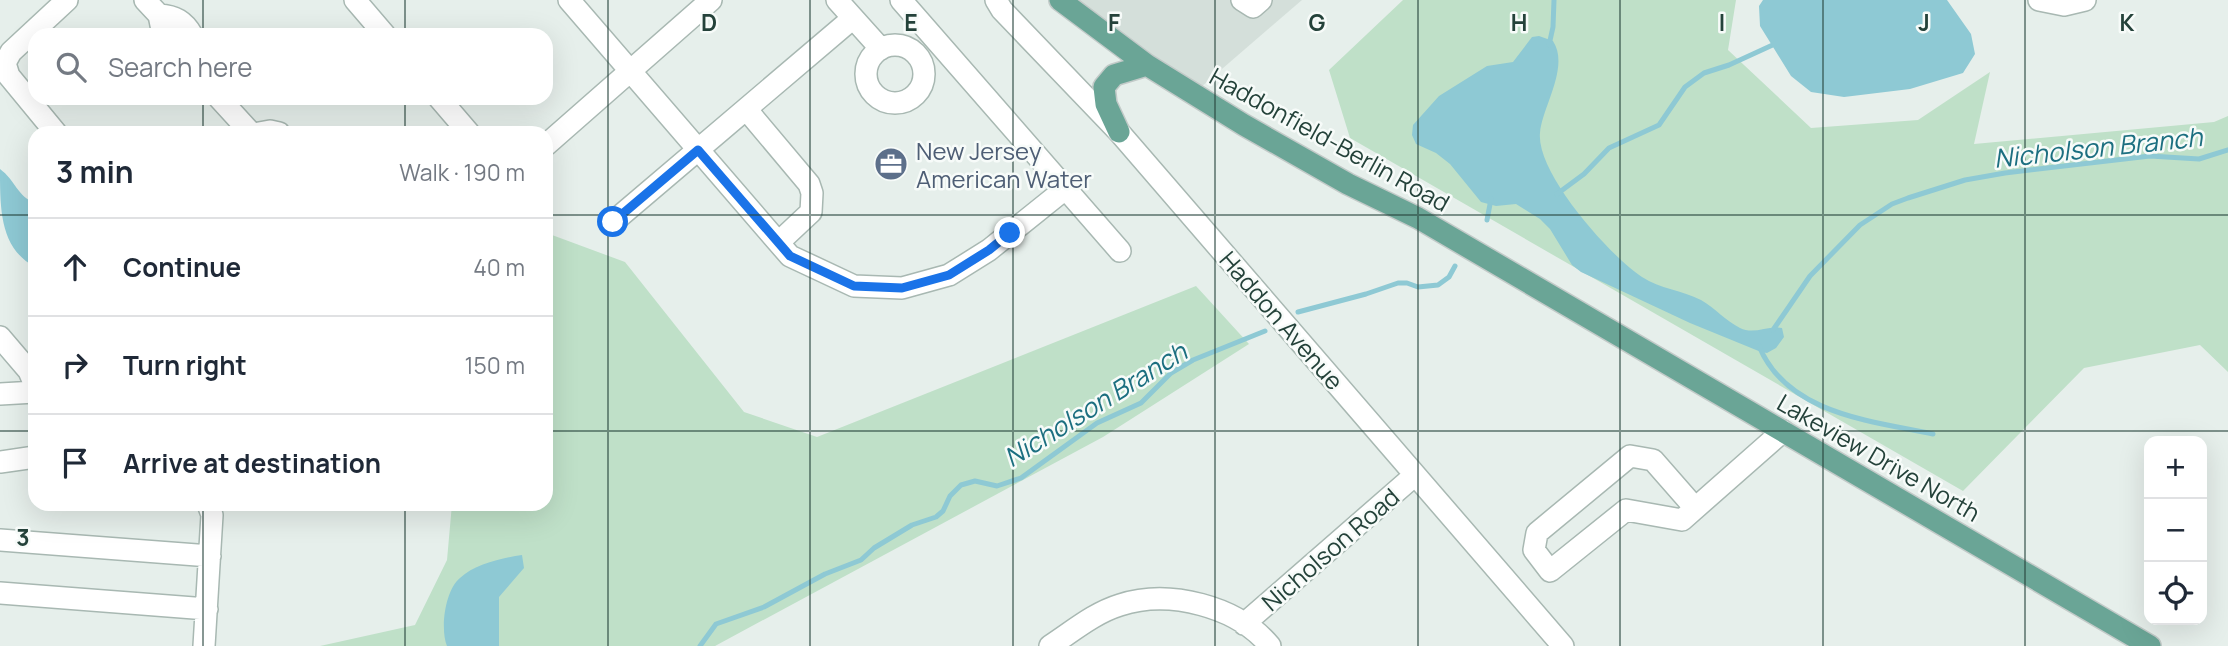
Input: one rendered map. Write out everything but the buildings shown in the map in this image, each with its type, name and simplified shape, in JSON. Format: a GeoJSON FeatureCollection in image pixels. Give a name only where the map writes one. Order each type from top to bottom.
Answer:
{"type":"FeatureCollection","features":[{"type":"Feature","properties":{"kind":"main road","name":"Haddonfield-Berlin Road"},"geometry":{"type":"LineString","coordinates":[[1060,0],[1147,65],[1244,125],[1348,184],[1418,218],[1581,313]]}},
{"type":"Feature","properties":{"kind":"main road"},"geometry":{"type":"LineString","coordinates":[[1119,132],[1106,104],[1104,87],[1114,75],[1147,65]]}},
{"type":"Feature","properties":{"kind":"main road","name":"Lakeview Drive North"},"geometry":{"type":"LineString","coordinates":[[1581,313],[2150,646]]}},
{"type":"Feature","properties":{"kind":"street"},"geometry":{"type":"LineString","coordinates":[[37,28],[67,0]]}},
{"type":"Feature","properties":{"kind":"street"},"geometry":{"type":"LineString","coordinates":[[355,0],[379,28]]}},
{"type":"Feature","properties":{"kind":"street"},"geometry":{"type":"LineString","coordinates":[[569,0],[790,256],[854,286],[902,288],[949,275],[989,250],[1065,189]]}},
{"type":"Feature","properties":{"kind":"street"},"geometry":{"type":"LineString","coordinates":[[553,139],[711,0]]}},
{"type":"Feature","properties":{"kind":"street"},"geometry":{"type":"LineString","coordinates":[[838,0],[881,49]]}},
{"type":"Feature","properties":{"kind":"street"},"geometry":{"type":"LineString","coordinates":[[901,0],[1120,251]]}},
{"type":"Feature","properties":{"kind":"street","name":"Haddon Avenue"},"geometry":{"type":"LineString","coordinates":[[996,0],[1002,10],[1119,132],[1563,646]]}},
{"type":"Feature","properties":{"kind":"street"},"geometry":{"type":"LineString","coordinates":[[1242,0],[1253,7],[1261,0]]}},
{"type":"Feature","properties":{"kind":"street"},"geometry":{"type":"LineString","coordinates":[[2039,0],[2063,5],[2085,0]]}},
{"type":"Feature","properties":{"kind":"street"},"geometry":{"type":"LineString","coordinates":[[156,17],[179,19],[188,28]]}},
{"type":"Feature","properties":{"kind":"street"},"geometry":{"type":"LineString","coordinates":[[613,222],[853,18]]}},
{"type":"Feature","properties":{"kind":"street"},"geometry":{"type":"LineString","coordinates":[[28,36],[11,52],[5,64],[9,76],[28,99]]}},
{"type":"Feature","properties":{"kind":"street"},"geometry":{"type":"LineString","coordinates":[[914,52],[932,36]]}},
{"type":"Feature","properties":{"kind":"street"},"geometry":{"type":"LineString","coordinates":[[898,45],[914,52],[923,66],[923,83],[913,97],[897,103],[880,99],[869,87],[866,70],[869,61],[881,49],[898,45]]}},
{"type":"Feature","properties":{"kind":"street"},"geometry":{"type":"LineString","coordinates":[[33,105],[50,126]]}},
{"type":"Feature","properties":{"kind":"street"},"geometry":{"type":"LineString","coordinates":[[225,105],[245,126]]}},
{"type":"Feature","properties":{"kind":"street"},"geometry":{"type":"LineString","coordinates":[[445,105],[463,126]]}},
{"type":"Feature","properties":{"kind":"street"},"geometry":{"type":"LineString","coordinates":[[746,109],[809,184],[812,193],[811,212],[779,242]]}},
{"type":"Feature","properties":{"kind":"street"},"geometry":{"type":"LineString","coordinates":[[0,337],[28,370]]}},
{"type":"Feature","properties":{"kind":"street"},"geometry":{"type":"LineString","coordinates":[[0,394],[28,392]]}},
{"type":"Feature","properties":{"kind":"street"},"geometry":{"type":"LineString","coordinates":[[1695,508],[1653,460],[1630,456],[1537,533],[1534,550],[1550,571],[1626,510],[1682,520],[1783,431]]}},
{"type":"Feature","properties":{"kind":"street"},"geometry":{"type":"LineString","coordinates":[[0,462],[28,458]]}},
{"type":"Feature","properties":{"kind":"street","name":"Nicholson Road"},"geometry":{"type":"LineString","coordinates":[[1244,624],[1415,475]]}},
{"type":"Feature","properties":{"kind":"street"},"geometry":{"type":"LineString","coordinates":[[204,646],[211,511]]}},
{"type":"Feature","properties":{"kind":"street"},"geometry":{"type":"LineString","coordinates":[[0,540],[210,556]]}},
{"type":"Feature","properties":{"kind":"street"},"geometry":{"type":"LineString","coordinates":[[0,593],[207,609]]}},
{"type":"Feature","properties":{"kind":"street"},"geometry":{"type":"LineString","coordinates":[[1050,646],[1097,614],[1122,604],[1158,598],[1210,606],[1244,624],[1270,646]]}},
{"type":"Feature","properties":{"kind":"shaded area"},"geometry":{"type":"Polygon","coordinates":[[[1060,0],[1302,0],[1193,94],[1060,0]]]}},
{"type":"Feature","properties":{"kind":"green space"},"geometry":{"type":"Polygon","coordinates":[[[1403,0],[1736,0],[1728,50],[1811,128],[1918,120],[1990,72],[1974,144],[2214,122],[2228,116],[2228,372],[2200,345],[2084,368],[1963,491],[1350,138],[1329,70],[1403,0]]]}},
{"type":"Feature","properties":{"kind":"green space"},"geometry":{"type":"Polygon","coordinates":[[[553,235],[625,262],[744,412],[817,437],[1196,286],[1249,344],[1103,437],[715,646],[320,646],[415,625],[447,560],[451,511],[553,511],[553,235]]]}},
{"type":"Feature","properties":{"kind":"water"},"geometry":{"type":"Polygon","coordinates":[[[1763,0],[1947,0],[1971,34],[1975,54],[1963,73],[1910,89],[1844,97],[1811,92],[1791,76],[1760,26],[1759,6],[1763,0]]]}},
{"type":"Feature","properties":{"kind":"water"},"geometry":{"type":"Polygon","coordinates":[[[1539,36],[1553,41],[1557,51],[1557,75],[1540,133],[1542,150],[1562,191],[1595,233],[1642,277],[1701,300],[1745,330],[1782,328],[1784,337],[1776,348],[1767,353],[1761,352],[1690,323],[1581,272],[1572,265],[1550,229],[1540,219],[1516,204],[1496,206],[1481,202],[1450,164],[1436,153],[1416,144],[1412,135],[1413,125],[1439,96],[1487,66],[1513,62],[1532,37],[1539,36]]]}},
{"type":"Feature","properties":{"kind":"water"},"geometry":{"type":"Polygon","coordinates":[[[0,169],[28,199],[28,262],[9,238],[4,226],[0,169]]]}},
{"type":"Feature","properties":{"kind":"water"},"geometry":{"type":"Polygon","coordinates":[[[522,555],[524,568],[499,597],[499,646],[447,646],[444,630],[445,610],[455,584],[466,573],[481,565],[522,555]]]}},
{"type":"Feature","properties":{"kind":"waterway"},"geometry":{"type":"LineString","coordinates":[[1549,45],[1554,0]]}},
{"type":"Feature","properties":{"kind":"waterway"},"geometry":{"type":"LineString","coordinates":[[1557,194],[1584,174],[1609,148],[1659,125],[1685,87],[1704,73],[1729,65],[1777,43]]}},
{"type":"Feature","properties":{"kind":"waterway","name":"Nicholson Branch"},"geometry":{"type":"LineString","coordinates":[[1773,330],[1810,276],[1860,225],[1892,204],[1965,180],[2005,173],[2150,156],[2199,159],[2228,150]]}},
{"type":"Feature","properties":{"kind":"waterway","name":"Nicholson Branch"},"geometry":{"type":"LineString","coordinates":[[1487,220],[1491,199]]}},
{"type":"Feature","properties":{"kind":"waterway","name":"Nicholson Branch"},"geometry":{"type":"LineString","coordinates":[[1298,312],[1398,283],[1418,287],[1438,285],[1449,277],[1455,266]]}},
{"type":"Feature","properties":{"kind":"waterway","name":"Nicholson Branch"},"geometry":{"type":"LineString","coordinates":[[700,646],[716,624],[764,607],[825,574],[861,560],[874,548],[912,525],[936,517],[961,485],[975,481],[997,486],[1021,478],[1097,423],[1141,403],[1171,373],[1193,360],[1265,331]]}},
{"type":"Feature","properties":{"kind":"waterway"},"geometry":{"type":"LineString","coordinates":[[1759,346],[1772,369],[1789,387],[1810,400],[1833,411],[1858,418],[1933,434]]}},
{"type":"Feature","properties":{"kind":"place","name":"New Jersey American Water"},"geometry":{"type":"Point","coordinates":[891,164]}},
{"type":"Feature","properties":{"kind":"route"},"geometry":{"type":"LineString","coordinates":[[613,222],[698,150],[790,256],[854,286],[902,288],[949,275],[1010,233]]}}]}
